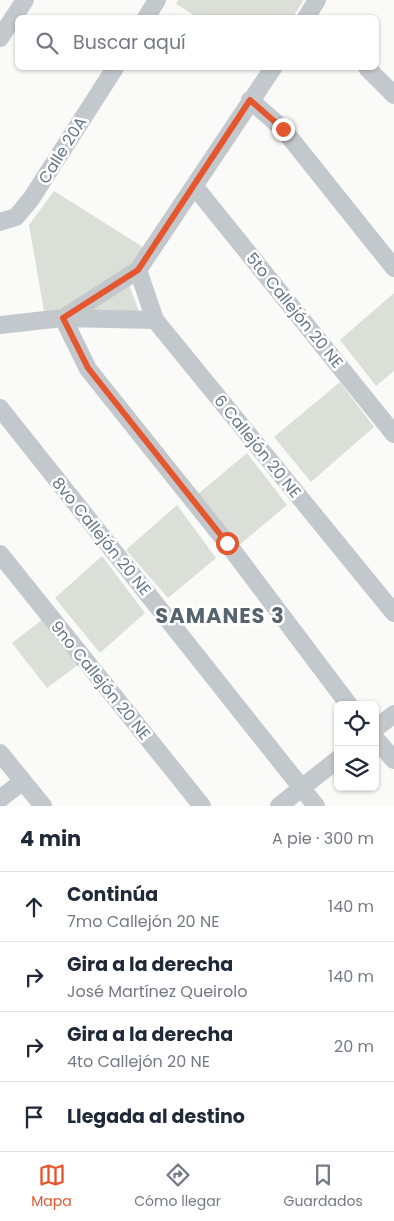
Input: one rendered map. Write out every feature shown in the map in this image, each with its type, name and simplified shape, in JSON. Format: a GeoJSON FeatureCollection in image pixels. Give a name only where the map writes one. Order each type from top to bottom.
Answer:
{"type":"FeatureCollection","features":[{"type":"Feature","properties":{"kind":"street"},"geometry":{"type":"LineString","coordinates":[[15,15],[25,0]]}},
{"type":"Feature","properties":{"kind":"street"},"geometry":{"type":"LineString","coordinates":[[148,15],[157,0]]}},
{"type":"Feature","properties":{"kind":"street"},"geometry":{"type":"LineString","coordinates":[[308,15],[317,0]]}},
{"type":"Feature","properties":{"kind":"street"},"geometry":{"type":"LineString","coordinates":[[0,38],[15,15]]}},
{"type":"Feature","properties":{"kind":"street","name":"Calle 20A"},"geometry":{"type":"LineString","coordinates":[[0,222],[16,217],[31,199],[114,70]]}},
{"type":"Feature","properties":{"kind":"street"},"geometry":{"type":"LineString","coordinates":[[63,318],[138,270],[195,187],[271,70]]}},
{"type":"Feature","properties":{"kind":"street"},"geometry":{"type":"LineString","coordinates":[[369,70],[394,96]]}},
{"type":"Feature","properties":{"kind":"street"},"geometry":{"type":"LineString","coordinates":[[250,100],[283,129],[394,268]]}},
{"type":"Feature","properties":{"kind":"street","name":"5to Callejón 20 NE"},"geometry":{"type":"LineString","coordinates":[[195,187],[394,434]]}},
{"type":"Feature","properties":{"kind":"street","name":"6 Callejón 20 NE"},"geometry":{"type":"LineString","coordinates":[[138,270],[155,320],[394,613]]}},
{"type":"Feature","properties":{"kind":"street"},"geometry":{"type":"LineString","coordinates":[[63,318],[88,368],[227,543],[346,701]]}},
{"type":"Feature","properties":{"kind":"street"},"geometry":{"type":"LineString","coordinates":[[0,325],[63,318],[155,320]]}},
{"type":"Feature","properties":{"kind":"street","name":"8vo Callejón 20 NE"},"geometry":{"type":"LineString","coordinates":[[0,408],[303,787],[316,806]]}},
{"type":"Feature","properties":{"kind":"street","name":"9no Callejón 20 NE"},"geometry":{"type":"LineString","coordinates":[[0,554],[202,806]]}},
{"type":"Feature","properties":{"kind":"street"},"geometry":{"type":"LineString","coordinates":[[379,726],[394,714]]}},
{"type":"Feature","properties":{"kind":"street"},"geometry":{"type":"LineString","coordinates":[[379,743],[394,760]]}},
{"type":"Feature","properties":{"kind":"street"},"geometry":{"type":"LineString","coordinates":[[0,752],[43,806]]}},
{"type":"Feature","properties":{"kind":"street"},"geometry":{"type":"LineString","coordinates":[[279,806],[334,762]]}},
{"type":"Feature","properties":{"kind":"street"},"geometry":{"type":"LineString","coordinates":[[0,799],[23,781]]}},
{"type":"Feature","properties":{"kind":"shaded area"},"geometry":{"type":"Polygon","coordinates":[[[178,0],[303,1],[294,15],[194,15],[176,4],[178,0]]]}},
{"type":"Feature","properties":{"kind":"shaded area"},"geometry":{"type":"Polygon","coordinates":[[[54,191],[146,249],[126,277],[139,311],[44,311],[29,225],[54,191]]]}},
{"type":"Feature","properties":{"kind":"shaded area"},"geometry":{"type":"Polygon","coordinates":[[[394,293],[394,371],[376,386],[340,340],[394,293]]]}},
{"type":"Feature","properties":{"kind":"shaded area"},"geometry":{"type":"Polygon","coordinates":[[[340,382],[374,427],[311,482],[274,437],[340,382]]]}},
{"type":"Feature","properties":{"kind":"shaded area"},"geometry":{"type":"Polygon","coordinates":[[[247,453],[287,505],[238,546],[198,494],[247,453]]]}},
{"type":"Feature","properties":{"kind":"shaded area"},"geometry":{"type":"Polygon","coordinates":[[[177,505],[216,558],[168,598],[126,550],[177,505]]]}},
{"type":"Feature","properties":{"kind":"shaded area"},"geometry":{"type":"Polygon","coordinates":[[[102,556],[145,613],[100,653],[55,598],[102,556]]]}},
{"type":"Feature","properties":{"kind":"shaded area"},"geometry":{"type":"Polygon","coordinates":[[[43,619],[78,665],[47,688],[12,643],[43,619]]]}},
{"type":"Feature","properties":{"kind":"district","name":"SAMANES 3"},"geometry":{"type":"Point","coordinates":[220,616]}},
{"type":"Feature","properties":{"kind":"route"},"geometry":{"type":"LineString","coordinates":[[227,543],[88,368],[63,318],[138,270],[195,187],[250,100],[283,129]]}}]}
